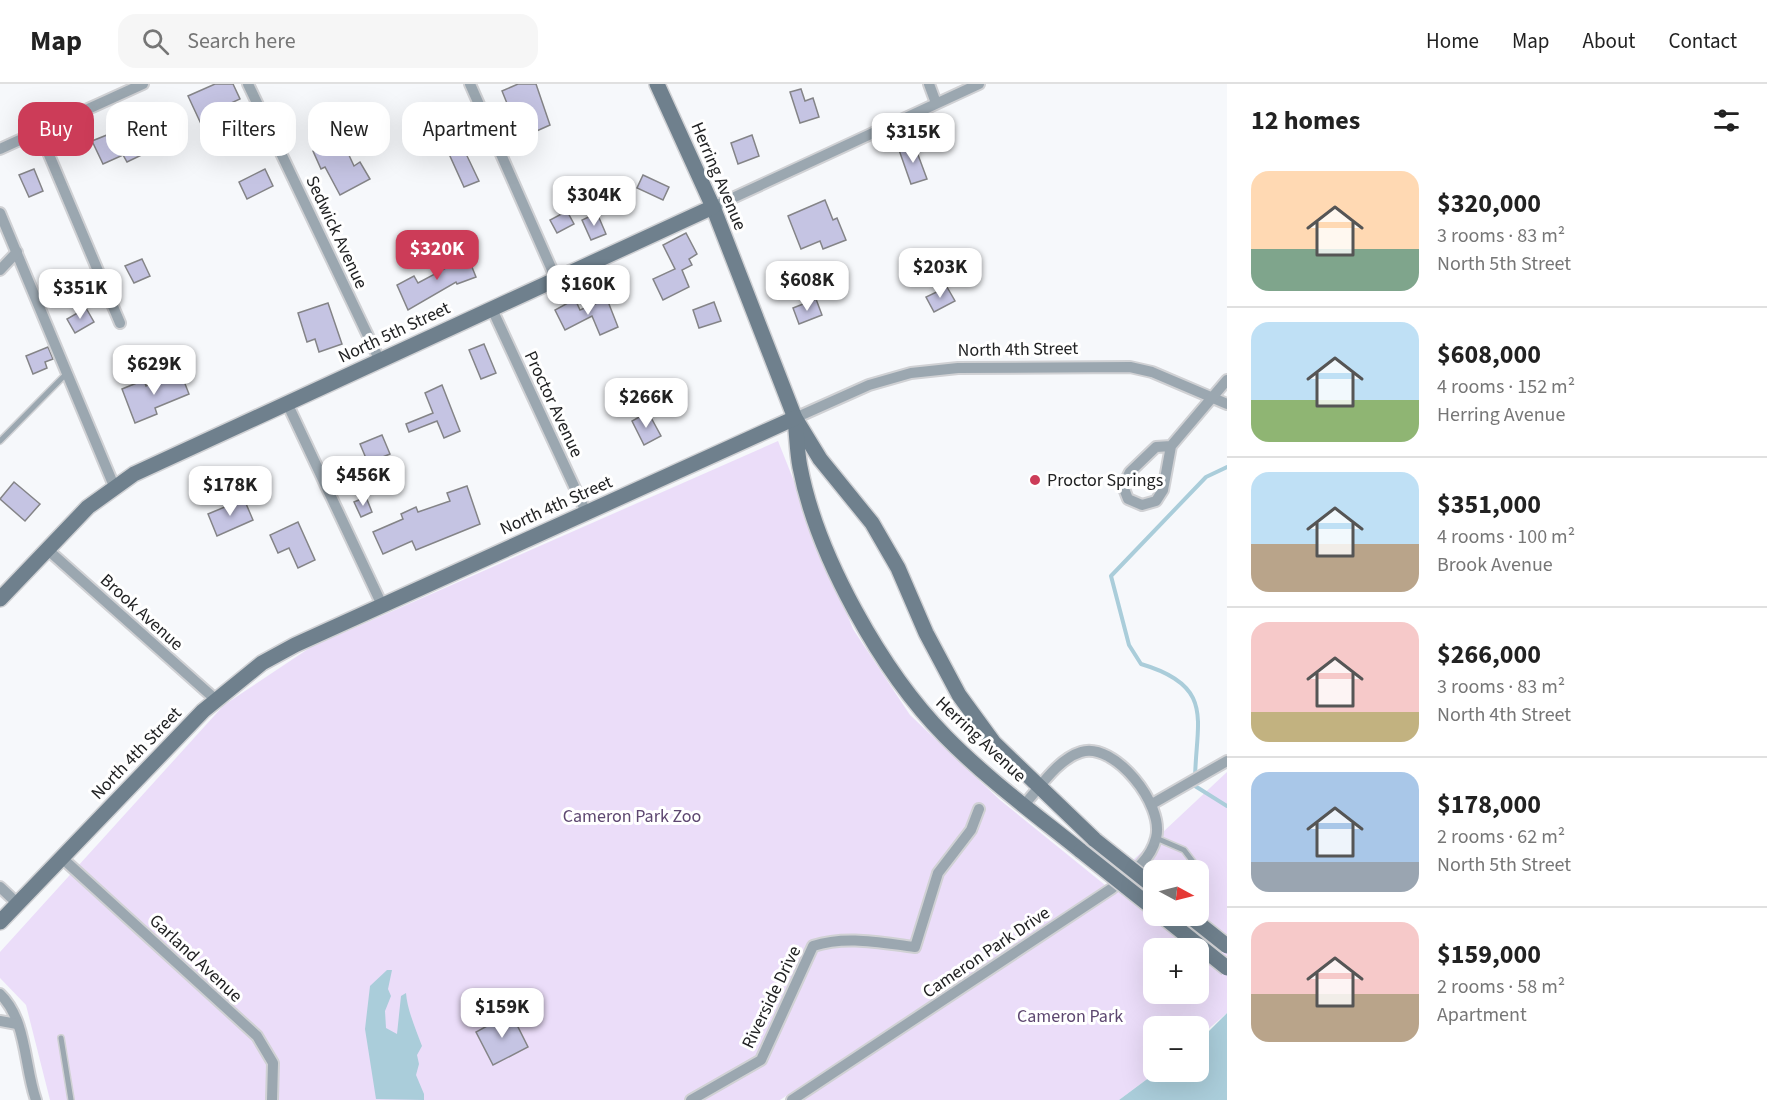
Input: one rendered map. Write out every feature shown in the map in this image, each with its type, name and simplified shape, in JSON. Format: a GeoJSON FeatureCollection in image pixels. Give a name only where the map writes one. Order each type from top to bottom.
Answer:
{"type":"FeatureCollection","features":[{"type":"Feature","properties":{"kind":"main road","name":"Herring Avenue"},"geometry":{"type":"LineString","coordinates":[[657,84],[712,207],[795,418],[820,459],[872,523],[898,568],[926,633],[959,695],[994,743],[1095,840],[1143,878]]}},
{"type":"Feature","properties":{"kind":"main road","name":"North 5th Street"},"geometry":{"type":"LineString","coordinates":[[0,599],[88,507],[114,486],[134,474],[712,207]]}},
{"type":"Feature","properties":{"kind":"main road","name":"Herring Avenue"},"geometry":{"type":"LineString","coordinates":[[795,418],[800,467],[820,531],[853,606],[872,641],[916,705],[946,737],[1024,805],[1143,900]]}},
{"type":"Feature","properties":{"kind":"main road","name":"North 4th Street"},"geometry":{"type":"LineString","coordinates":[[0,922],[215,699],[262,663],[295,645],[382,605],[795,418]]}},
{"type":"Feature","properties":{"kind":"main road"},"geometry":{"type":"LineString","coordinates":[[1175,926],[1227,968]]}},
{"type":"Feature","properties":{"kind":"main road"},"geometry":{"type":"LineString","coordinates":[[1200,926],[1227,946]]}},
{"type":"Feature","properties":{"kind":"street"},"geometry":{"type":"LineString","coordinates":[[94,106],[143,84]]}},
{"type":"Feature","properties":{"kind":"street","name":"Sedwick Avenue"},"geometry":{"type":"LineString","coordinates":[[248,84],[380,361]]}},
{"type":"Feature","properties":{"kind":"street"},"geometry":{"type":"LineString","coordinates":[[470,84],[556,279]]}},
{"type":"Feature","properties":{"kind":"street"},"geometry":{"type":"LineString","coordinates":[[929,84],[936,103]]}},
{"type":"Feature","properties":{"kind":"street","name":"North 5th Street"},"geometry":{"type":"LineString","coordinates":[[712,207],[979,84]]}},
{"type":"Feature","properties":{"kind":"street"},"geometry":{"type":"LineString","coordinates":[[0,149],[18,141]]}},
{"type":"Feature","properties":{"kind":"street"},"geometry":{"type":"LineString","coordinates":[[50,156],[120,322]]}},
{"type":"Feature","properties":{"kind":"street"},"geometry":{"type":"LineString","coordinates":[[0,213],[114,486]]}},
{"type":"Feature","properties":{"kind":"street"},"geometry":{"type":"LineString","coordinates":[[0,270],[17,252]]}},
{"type":"Feature","properties":{"kind":"street","name":"Proctor Avenue"},"geometry":{"type":"LineString","coordinates":[[492,309],[586,512]]}},
{"type":"Feature","properties":{"kind":"street","name":"North 4th Street"},"geometry":{"type":"LineString","coordinates":[[795,418],[869,385],[911,373],[958,368],[1130,367],[1152,372],[1227,404]]}},
{"type":"Feature","properties":{"kind":"street"},"geometry":{"type":"LineString","coordinates":[[1171,446],[1156,447],[1130,472],[1123,486],[1128,499],[1142,504],[1156,501],[1163,490],[1171,446],[1227,380]]}},
{"type":"Feature","properties":{"kind":"street"},"geometry":{"type":"LineString","coordinates":[[287,403],[382,605]]}},
{"type":"Feature","properties":{"kind":"street","name":"Brook Avenue"},"geometry":{"type":"LineString","coordinates":[[48,550],[215,699]]}},
{"type":"Feature","properties":{"kind":"street"},"geometry":{"type":"LineString","coordinates":[[1024,805],[1068,757],[1083,751],[1099,753],[1128,772],[1145,790],[1158,823],[1156,838]]}},
{"type":"Feature","properties":{"kind":"street"},"geometry":{"type":"LineString","coordinates":[[1152,804],[1227,761]]}},
{"type":"Feature","properties":{"kind":"street","name":"Riverside Drive"},"geometry":{"type":"LineString","coordinates":[[691,1100],[761,1060],[813,946],[832,940],[854,939],[915,947],[938,873],[971,830],[978,809]]}},
{"type":"Feature","properties":{"kind":"street","name":"Cameron Park Drive"},"geometry":{"type":"LineString","coordinates":[[792,1100],[1111,889],[1149,857],[1156,838]]}},
{"type":"Feature","properties":{"kind":"street","name":"Garland Avenue"},"geometry":{"type":"LineString","coordinates":[[62,858],[257,1036],[273,1063],[272,1100]]}},
{"type":"Feature","properties":{"kind":"street"},"geometry":{"type":"LineString","coordinates":[[0,887],[18,904]]}},
{"type":"Feature","properties":{"kind":"street"},"geometry":{"type":"LineString","coordinates":[[0,994],[10,1003],[22,1034],[28,1077],[36,1100]]}},
{"type":"Feature","properties":{"kind":"street"},"geometry":{"type":"LineString","coordinates":[[0,1020],[17,1024]]}},
{"type":"Feature","properties":{"kind":"lane"},"geometry":{"type":"LineString","coordinates":[[0,441],[67,373]]}},
{"type":"Feature","properties":{"kind":"lane"},"geometry":{"type":"LineString","coordinates":[[1156,838],[1184,850],[1192,860]]}},
{"type":"Feature","properties":{"kind":"lane"},"geometry":{"type":"LineString","coordinates":[[1190,931],[1192,938]]}},
{"type":"Feature","properties":{"kind":"lane"},"geometry":{"type":"LineString","coordinates":[[61,1038],[71,1100]]}},
{"type":"Feature","properties":{"kind":"green space","name":"Cameron Park Zoo"},"geometry":{"type":"Polygon","coordinates":[[[778,441],[853,629],[910,715],[1000,800],[1105,885],[780,1100],[50,1100],[26,1005],[0,978],[0,952],[224,705],[311,647],[778,441]]]}},
{"type":"Feature","properties":{"kind":"green space","name":"Cameron Park"},"geometry":{"type":"Polygon","coordinates":[[[1227,772],[1227,1013],[1209,1028],[1209,1016],[1143,1016],[1143,1082],[1119,1100],[793,1100],[1083,907],[1227,772]]]}},
{"type":"Feature","properties":{"kind":"water"},"geometry":{"type":"Polygon","coordinates":[[[387,970],[392,970],[388,989],[391,996],[385,1011],[386,1028],[397,1034],[401,996],[406,993],[410,1013],[422,1046],[417,1055],[419,1064],[416,1075],[424,1094],[424,1100],[376,1099],[365,1029],[370,986],[387,970]]]}},
{"type":"Feature","properties":{"kind":"water"},"geometry":{"type":"Polygon","coordinates":[[[1227,1013],[1227,1100],[1119,1100],[1143,1082],[1209,1082],[1209,1031],[1227,1013]]]}},
{"type":"Feature","properties":{"kind":"building"},"geometry":{"type":"Polygon","coordinates":[[[215,84],[233,84],[240,99],[233,102],[200,102],[200,122],[188,96],[215,84]]]}},
{"type":"Feature","properties":{"kind":"building"},"geometry":{"type":"Polygon","coordinates":[[[518,84],[536,84],[550,125],[538,130],[538,102],[506,102],[502,91],[518,84]]]}},
{"type":"Feature","properties":{"kind":"building"},"geometry":{"type":"Polygon","coordinates":[[[801,89],[805,101],[813,98],[819,117],[800,123],[790,92],[801,89]]]}},
{"type":"Feature","properties":{"kind":"building"},"geometry":{"type":"Polygon","coordinates":[[[106,135],[106,156],[121,156],[103,164],[94,140],[106,135]]]}},
{"type":"Feature","properties":{"kind":"building"},"geometry":{"type":"Polygon","coordinates":[[[752,135],[759,156],[738,164],[731,143],[752,135]]]}},
{"type":"Feature","properties":{"kind":"building"},"geometry":{"type":"Polygon","coordinates":[[[914,144],[927,179],[911,184],[899,150],[914,144]]]}},
{"type":"Feature","properties":{"kind":"building"},"geometry":{"type":"Polygon","coordinates":[[[124,156],[140,156],[127,162],[124,156]]]}},
{"type":"Feature","properties":{"kind":"building"},"geometry":{"type":"Polygon","coordinates":[[[315,156],[349,156],[354,166],[360,162],[370,179],[340,195],[325,167],[321,169],[315,156]]]}},
{"type":"Feature","properties":{"kind":"building"},"geometry":{"type":"Polygon","coordinates":[[[450,156],[467,156],[479,181],[464,187],[450,156]]]}},
{"type":"Feature","properties":{"kind":"building"},"geometry":{"type":"Polygon","coordinates":[[[34,169],[43,191],[29,197],[19,175],[34,169]]]}},
{"type":"Feature","properties":{"kind":"building"},"geometry":{"type":"Polygon","coordinates":[[[265,169],[273,186],[247,199],[239,182],[265,169]]]}},
{"type":"Feature","properties":{"kind":"building"},"geometry":{"type":"Polygon","coordinates":[[[643,175],[669,187],[663,200],[637,188],[643,175]]]}},
{"type":"Feature","properties":{"kind":"building"},"geometry":{"type":"Polygon","coordinates":[[[825,200],[833,220],[837,218],[846,240],[823,249],[820,241],[801,249],[788,216],[825,200]]]}},
{"type":"Feature","properties":{"kind":"building"},"geometry":{"type":"Polygon","coordinates":[[[567,211],[574,224],[557,233],[550,220],[567,211]]]}},
{"type":"Feature","properties":{"kind":"building"},"geometry":{"type":"Polygon","coordinates":[[[597,213],[606,234],[591,240],[582,220],[597,213]]]}},
{"type":"Feature","properties":{"kind":"building"},"geometry":{"type":"Polygon","coordinates":[[[686,233],[697,254],[689,259],[692,265],[682,270],[689,287],[663,300],[653,279],[675,269],[663,245],[686,233]]]}},
{"type":"Feature","properties":{"kind":"building"},"geometry":{"type":"Polygon","coordinates":[[[465,250],[476,277],[457,284],[456,282],[408,310],[397,285],[414,276],[418,283],[450,266],[447,257],[465,250]]]}},
{"type":"Feature","properties":{"kind":"building"},"geometry":{"type":"Polygon","coordinates":[[[142,259],[150,276],[134,283],[125,266],[142,259]]]}},
{"type":"Feature","properties":{"kind":"building"},"geometry":{"type":"Polygon","coordinates":[[[947,287],[955,301],[934,312],[926,297],[947,287]]]}},
{"type":"Feature","properties":{"kind":"building"},"geometry":{"type":"Polygon","coordinates":[[[575,299],[580,310],[607,299],[618,327],[600,335],[592,316],[565,330],[555,310],[575,299]]]}},
{"type":"Feature","properties":{"kind":"building"},"geometry":{"type":"Polygon","coordinates":[[[816,299],[822,315],[799,324],[793,308],[816,299]]]}},
{"type":"Feature","properties":{"kind":"building"},"geometry":{"type":"Polygon","coordinates":[[[714,302],[721,321],[699,328],[693,310],[714,302]]]}},
{"type":"Feature","properties":{"kind":"building"},"geometry":{"type":"Polygon","coordinates":[[[328,303],[342,344],[319,352],[315,339],[307,342],[298,313],[328,303]]]}},
{"type":"Feature","properties":{"kind":"building"},"geometry":{"type":"Polygon","coordinates":[[[86,308],[94,322],[75,333],[67,319],[86,308]]]}},
{"type":"Feature","properties":{"kind":"building"},"geometry":{"type":"Polygon","coordinates":[[[484,344],[496,373],[481,379],[469,350],[484,344]]]}},
{"type":"Feature","properties":{"kind":"building"},"geometry":{"type":"Polygon","coordinates":[[[48,347],[53,359],[45,362],[47,368],[33,374],[26,356],[48,347]]]}},
{"type":"Feature","properties":{"kind":"building"},"geometry":{"type":"Polygon","coordinates":[[[180,371],[189,394],[155,408],[157,414],[135,423],[122,389],[144,380],[146,386],[180,371]]]}},
{"type":"Feature","properties":{"kind":"building"},"geometry":{"type":"Polygon","coordinates":[[[442,385],[460,431],[444,438],[437,421],[409,432],[406,424],[433,413],[425,393],[442,385]]]}},
{"type":"Feature","properties":{"kind":"building"},"geometry":{"type":"Polygon","coordinates":[[[648,412],[661,436],[644,445],[632,421],[648,412]]]}},
{"type":"Feature","properties":{"kind":"building"},"geometry":{"type":"Polygon","coordinates":[[[382,435],[390,454],[368,463],[360,444],[382,435]]]}},
{"type":"Feature","properties":{"kind":"building"},"geometry":{"type":"Polygon","coordinates":[[[14,482],[40,504],[25,521],[0,499],[14,482]]]}},
{"type":"Feature","properties":{"kind":"building"},"geometry":{"type":"Polygon","coordinates":[[[467,486],[480,524],[416,550],[412,541],[383,554],[373,532],[403,519],[401,514],[416,507],[418,512],[450,501],[447,493],[467,486]]]}},
{"type":"Feature","properties":{"kind":"building"},"geometry":{"type":"Polygon","coordinates":[[[366,497],[372,512],[361,517],[354,502],[366,497]]]}},
{"type":"Feature","properties":{"kind":"building"},"geometry":{"type":"Polygon","coordinates":[[[244,499],[253,520],[217,536],[208,514],[244,499]]]}},
{"type":"Feature","properties":{"kind":"building"},"geometry":{"type":"Polygon","coordinates":[[[298,522],[315,560],[298,568],[289,548],[278,553],[270,535],[298,522]]]}},
{"type":"Feature","properties":{"kind":"building"},"geometry":{"type":"Polygon","coordinates":[[[511,1013],[528,1047],[493,1065],[476,1032],[511,1013]]]}},
{"type":"Feature","properties":{"kind":"waterway"},"geometry":{"type":"LineString","coordinates":[[1227,467],[1206,477],[1111,576],[1129,645],[1141,664],[1166,673],[1182,684],[1192,696],[1197,710],[1198,726],[1195,786],[1227,806]]}},
{"type":"Feature","properties":{"kind":"place","name":"Proctor Springs"},"geometry":{"type":"Point","coordinates":[1035,480]}}]}
